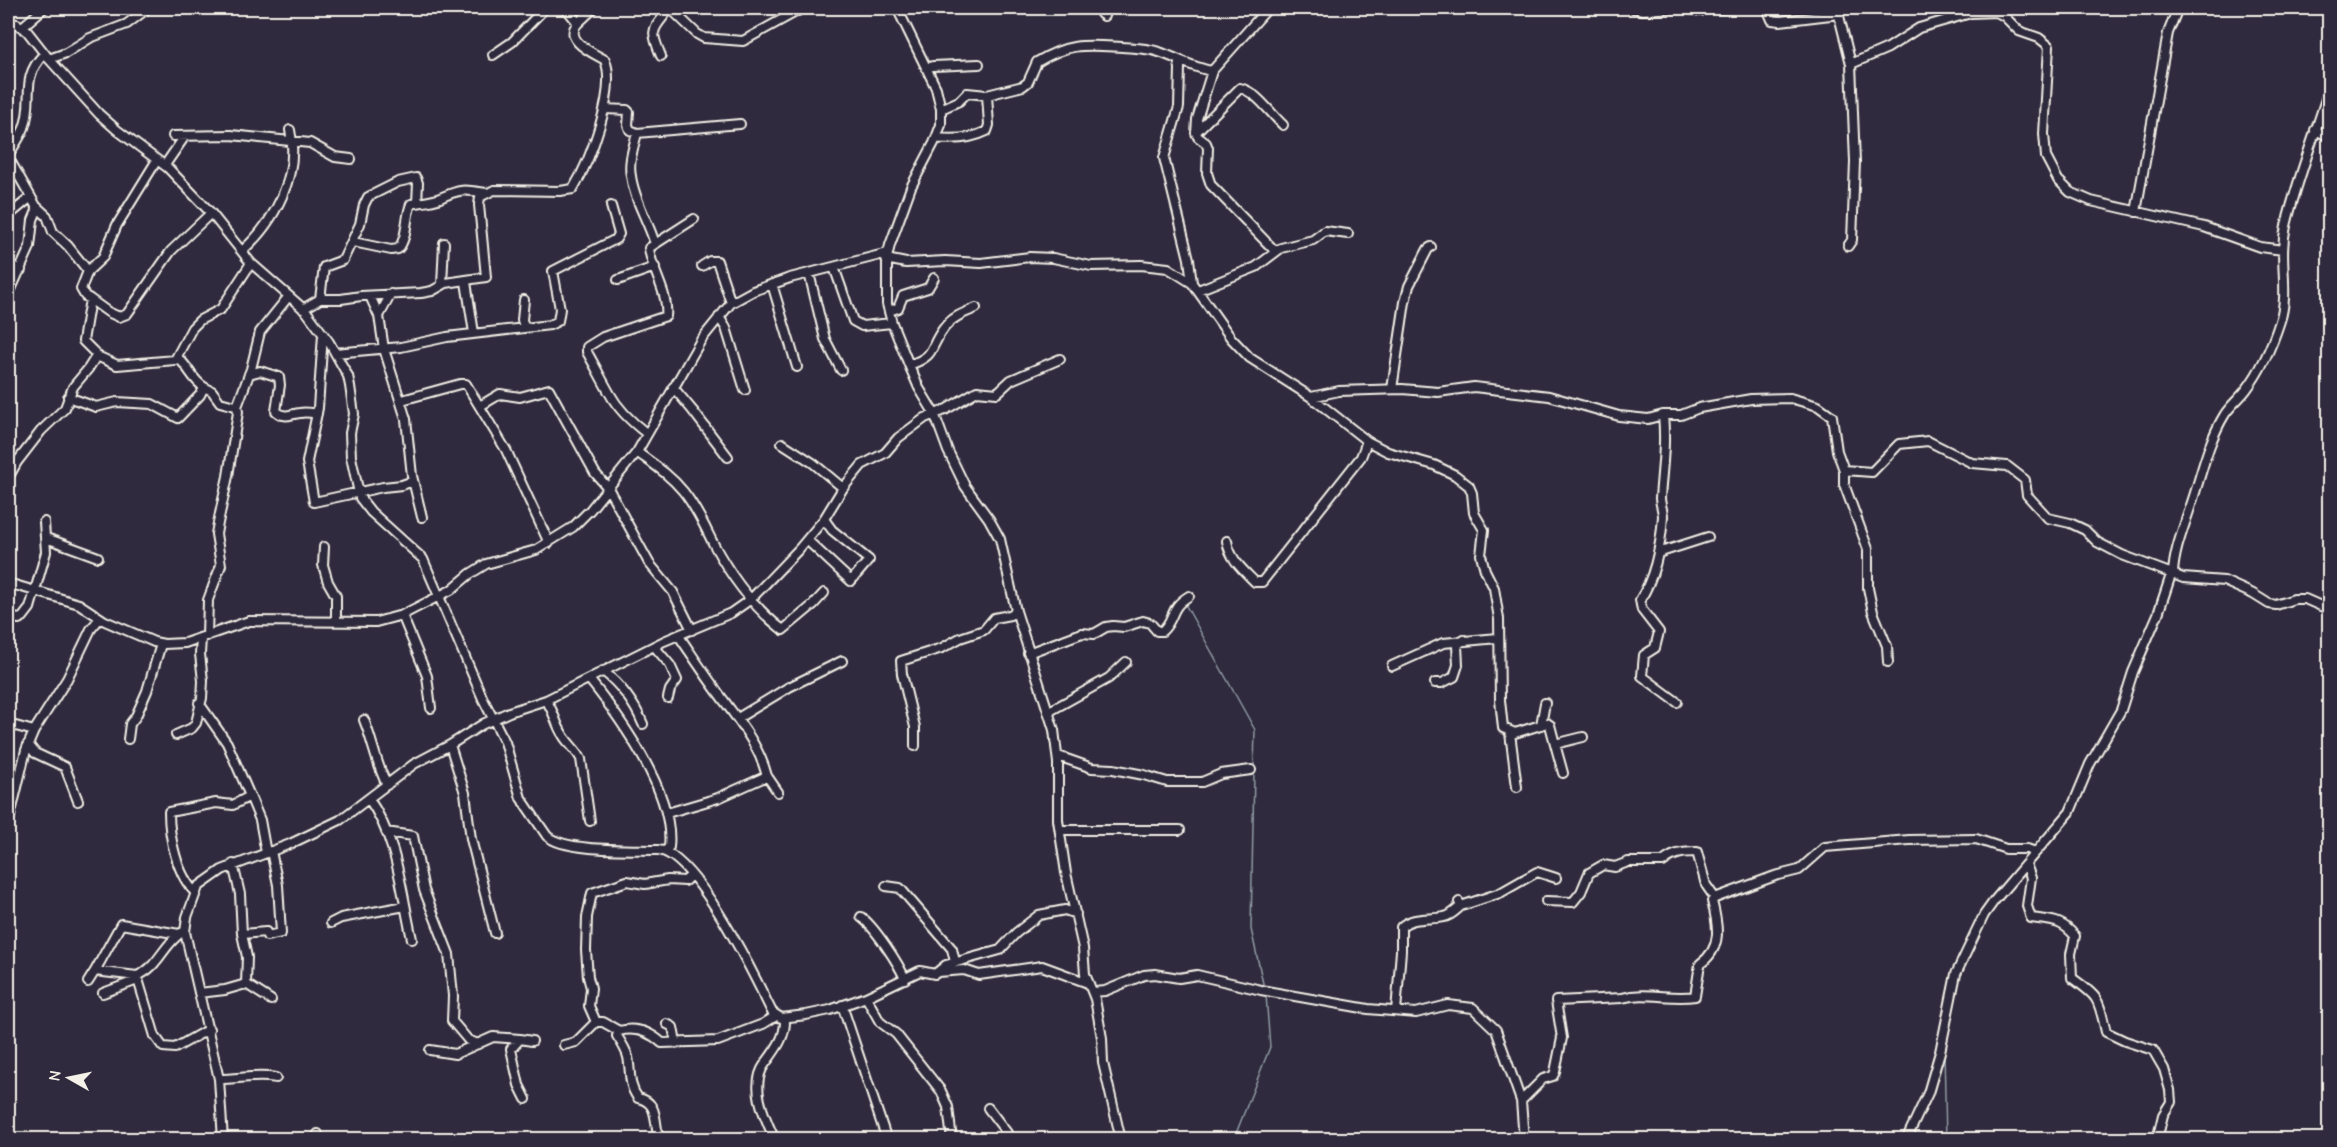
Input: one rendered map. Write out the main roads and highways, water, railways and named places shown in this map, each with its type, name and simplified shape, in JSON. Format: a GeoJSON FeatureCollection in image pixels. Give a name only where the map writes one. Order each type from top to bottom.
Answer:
{"type":"FeatureCollection","features":[{"type":"Feature","properties":{"kind":"waterway"},"geometry":{"type":"LineString","coordinates":[[951,8],[952,12]]}},
{"type":"Feature","properties":{"kind":"waterway"},"geometry":{"type":"LineString","coordinates":[[1185,604],[1255,730],[1254,767]]}},
{"type":"Feature","properties":{"kind":"waterway"},"geometry":{"type":"LineString","coordinates":[[1254,772],[1251,929],[1264,988]]}},
{"type":"Feature","properties":{"kind":"waterway"},"geometry":{"type":"LineString","coordinates":[[1237,1140],[1235,1136],[1270,1047],[1266,995]]}},
{"type":"Feature","properties":{"kind":"waterway"},"geometry":{"type":"LineString","coordinates":[[1944,1050],[1946,1140]]}}]}
